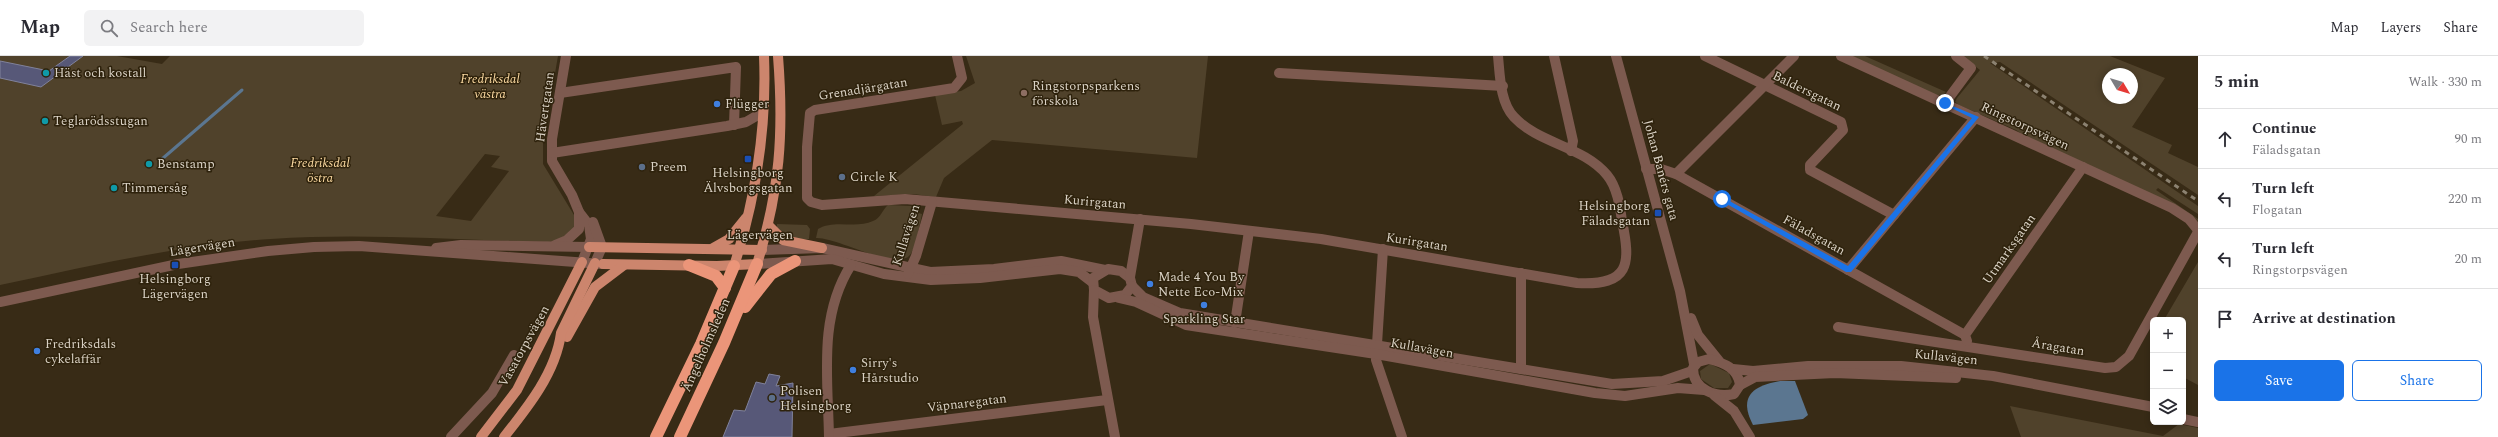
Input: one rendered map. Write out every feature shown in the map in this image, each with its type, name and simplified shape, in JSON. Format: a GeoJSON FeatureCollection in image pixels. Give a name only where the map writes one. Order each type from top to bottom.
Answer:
{"type":"FeatureCollection","features":[{"type":"Feature","properties":{"kind":"highway"},"geometry":{"type":"LineString","coordinates":[[733,322],[765,279],[776,270],[795,261]]}},
{"type":"Feature","properties":{"kind":"highway","name":"Ängelholmsleden"},"geometry":{"type":"LineString","coordinates":[[680,437],[733,322],[757,264]]}},
{"type":"Feature","properties":{"kind":"highway"},"geometry":{"type":"LineString","coordinates":[[688,265],[716,276],[725,288]]}},
{"type":"Feature","properties":{"kind":"highway","name":"Ängelholmsleden"},"geometry":{"type":"LineString","coordinates":[[656,437],[734,266]]}},
{"type":"Feature","properties":{"kind":"main road"},"geometry":{"type":"LineString","coordinates":[[734,266],[751,211],[762,160],[765,136],[763,112],[764,56]]}},
{"type":"Feature","properties":{"kind":"main road"},"geometry":{"type":"LineString","coordinates":[[757,264],[769,226],[780,175],[782,151],[782,108],[778,56]]}},
{"type":"Feature","properties":{"kind":"main road"},"geometry":{"type":"LineString","coordinates":[[711,249],[729,239],[751,211]]}},
{"type":"Feature","properties":{"kind":"main road"},"geometry":{"type":"LineString","coordinates":[[769,226],[783,240],[822,248]]}},
{"type":"Feature","properties":{"kind":"main road","name":"Lägervägen"},"geometry":{"type":"LineString","coordinates":[[589,246],[762,250]]}},
{"type":"Feature","properties":{"kind":"main road","name":"Vasatorpsvägen"},"geometry":{"type":"LineString","coordinates":[[481,437],[506,406],[525,375],[582,262]]}},
{"type":"Feature","properties":{"kind":"main road","name":"Lägervägen"},"geometry":{"type":"LineString","coordinates":[[599,264],[734,266],[757,264]]}},
{"type":"Feature","properties":{"kind":"main road","name":"Vasatorpsvägen"},"geometry":{"type":"LineString","coordinates":[[504,437],[536,392],[562,342],[561,333],[599,264]]}},
{"type":"Feature","properties":{"kind":"main road"},"geometry":{"type":"LineString","coordinates":[[562,342],[566,338],[595,285],[604,276],[624,265]]}},
{"type":"Feature","properties":{"kind":"street","name":"Hävertgatan"},"geometry":{"type":"LineString","coordinates":[[566,56],[552,139],[552,153],[555,167],[572,195],[579,212],[589,225],[591,239],[589,246]]}},
{"type":"Feature","properties":{"kind":"street","name":"Grenadjärgatan"},"geometry":{"type":"LineString","coordinates":[[932,202],[905,199],[832,205],[811,202],[806,194],[808,118],[815,110],[957,86],[962,77],[957,56]]}},
{"type":"Feature","properties":{"kind":"street","name":"Kurirgatan"},"geometry":{"type":"LineString","coordinates":[[932,202],[1140,219],[1249,230],[1593,284],[1616,276],[1628,263],[1621,218],[1611,182],[1595,165],[1517,120],[1506,105],[1498,56]]}},
{"type":"Feature","properties":{"kind":"street"},"geometry":{"type":"LineString","coordinates":[[1554,56],[1573,140],[1570,150]]}},
{"type":"Feature","properties":{"kind":"street","name":"Johan Banérs gata"},"geometry":{"type":"LineString","coordinates":[[1616,56],[1680,291],[1693,368]]}},
{"type":"Feature","properties":{"kind":"street","name":"Baldersgatan"},"geometry":{"type":"LineString","coordinates":[[1705,56],[1841,122],[1842,130],[1810,165],[1810,170],[1894,215]]}},
{"type":"Feature","properties":{"kind":"street"},"geometry":{"type":"LineString","coordinates":[[1676,174],[1794,56]]}},
{"type":"Feature","properties":{"kind":"street","name":"Ringstorpsvägen"},"geometry":{"type":"LineString","coordinates":[[1841,56],[2172,208],[2197,229]]}},
{"type":"Feature","properties":{"kind":"street"},"geometry":{"type":"LineString","coordinates":[[1945,103],[1971,68],[1956,56]]}},
{"type":"Feature","properties":{"kind":"street"},"geometry":{"type":"LineString","coordinates":[[560,93],[736,67],[734,125]]}},
{"type":"Feature","properties":{"kind":"street"},"geometry":{"type":"LineString","coordinates":[[1279,74],[1503,86]]}},
{"type":"Feature","properties":{"kind":"street"},"geometry":{"type":"LineString","coordinates":[[552,153],[734,125],[746,122],[763,112]]}},
{"type":"Feature","properties":{"kind":"street"},"geometry":{"type":"LineString","coordinates":[[1848,270],[1976,117]]}},
{"type":"Feature","properties":{"kind":"street","name":"Utmarksgatan"},"geometry":{"type":"LineString","coordinates":[[1965,335],[2083,167]]}},
{"type":"Feature","properties":{"kind":"street","name":"Fäladsgatan"},"geometry":{"type":"LineString","coordinates":[[1646,169],[1661,169],[1676,174],[1965,335]]}},
{"type":"Feature","properties":{"kind":"street"},"geometry":{"type":"LineString","coordinates":[[572,195],[592,219],[602,247],[599,264]]}},
{"type":"Feature","properties":{"kind":"street","name":"Kullavägen"},"geometry":{"type":"LineString","coordinates":[[909,273],[932,202]]}},
{"type":"Feature","properties":{"kind":"street"},"geometry":{"type":"LineString","coordinates":[[550,247],[559,244],[579,229],[579,212]]}},
{"type":"Feature","properties":{"kind":"street"},"geometry":{"type":"LineString","coordinates":[[1092,317],[1098,308],[1128,294],[1140,219]]}},
{"type":"Feature","properties":{"kind":"street","name":"Åragatan"},"geometry":{"type":"LineString","coordinates":[[1838,326],[2106,368],[2116,367],[2129,356],[2197,237],[2197,229]]}},
{"type":"Feature","properties":{"kind":"street"},"geometry":{"type":"LineString","coordinates":[[1235,323],[1249,230]]}},
{"type":"Feature","properties":{"kind":"street","name":"Lägervägen"},"geometry":{"type":"LineString","coordinates":[[412,250],[461,245],[550,247],[589,246]]}},
{"type":"Feature","properties":{"kind":"street","name":"Lägervägen"},"geometry":{"type":"LineString","coordinates":[[0,302],[175,265],[277,251],[333,246],[412,250],[599,264]]}},
{"type":"Feature","properties":{"kind":"street"},"geometry":{"type":"LineString","coordinates":[[582,262],[589,246]]}},
{"type":"Feature","properties":{"kind":"street","name":"Lägervägen"},"geometry":{"type":"LineString","coordinates":[[762,250],[822,248],[840,250],[931,280],[980,278],[1060,269],[1079,272],[1093,286]]}},
{"type":"Feature","properties":{"kind":"street"},"geometry":{"type":"LineString","coordinates":[[1383,250],[1376,360],[1402,437]]}},
{"type":"Feature","properties":{"kind":"street"},"geometry":{"type":"LineString","coordinates":[[1115,437],[1092,317],[1093,286],[1096,275],[1134,256]]}},
{"type":"Feature","properties":{"kind":"street","name":"Lägervägen"},"geometry":{"type":"LineString","coordinates":[[757,264],[832,260],[851,265],[909,273],[944,272],[1061,261],[1108,269]]}},
{"type":"Feature","properties":{"kind":"street"},"geometry":{"type":"LineString","coordinates":[[829,436],[829,314],[840,286],[851,265]]}},
{"type":"Feature","properties":{"kind":"street"},"geometry":{"type":"LineString","coordinates":[[1093,286],[1104,298],[1140,300],[1131,282],[1123,271],[1108,269]]}},
{"type":"Feature","properties":{"kind":"street"},"geometry":{"type":"LineString","coordinates":[[1521,273],[1521,369]]}},
{"type":"Feature","properties":{"kind":"street","name":"Johan Banérs gata"},"geometry":{"type":"LineString","coordinates":[[1680,291],[1698,335],[1720,361]]}},
{"type":"Feature","properties":{"kind":"street","name":"Kullavägen"},"geometry":{"type":"LineString","coordinates":[[1140,300],[1180,313],[1618,396],[1636,395],[1683,386],[1709,392]]}},
{"type":"Feature","properties":{"kind":"street","name":"Kullavägen"},"geometry":{"type":"LineString","coordinates":[[1140,300],[1165,318],[1186,325],[1521,369],[1612,384],[1679,378],[1693,368]]}},
{"type":"Feature","properties":{"kind":"street"},"geometry":{"type":"LineString","coordinates":[[1965,335],[1970,347]]}},
{"type":"Feature","properties":{"kind":"street"},"geometry":{"type":"LineString","coordinates":[[451,437],[492,393],[514,356]]}},
{"type":"Feature","properties":{"kind":"street"},"geometry":{"type":"LineString","coordinates":[[1734,411],[1739,377],[1733,369],[1720,361],[1705,359],[1693,368],[1695,381],[1734,411],[1750,437]]}},
{"type":"Feature","properties":{"kind":"street","name":"Kullavägen"},"geometry":{"type":"LineString","coordinates":[[1733,369],[1753,371],[1808,366],[1901,366],[1993,376],[2150,406]]}},
{"type":"Feature","properties":{"kind":"street","name":"Kullavägen"},"geometry":{"type":"LineString","coordinates":[[1737,389],[1756,376],[1868,373],[1939,377],[2030,388],[2150,412]]}},
{"type":"Feature","properties":{"kind":"street"},"geometry":{"type":"LineString","coordinates":[[1709,392],[1722,396],[1737,389]]}},
{"type":"Feature","properties":{"kind":"street","name":"Väpnaregatan"},"geometry":{"type":"LineString","coordinates":[[829,436],[1107,400]]}},
{"type":"Feature","properties":{"kind":"street"},"geometry":{"type":"LineString","coordinates":[[2186,414],[2198,416]]}},
{"type":"Feature","properties":{"kind":"street"},"geometry":{"type":"LineString","coordinates":[[2186,420],[2198,422]]}},
{"type":"Feature","properties":{"kind":"green space"},"geometry":{"type":"Polygon","coordinates":[[[0,56],[117,56],[162,64],[170,56],[558,56],[543,142],[543,164],[574,215],[574,229],[557,241],[375,237],[306,237],[271,239],[169,251],[0,285],[0,56]],[[485,154],[436,216],[471,221],[509,171],[491,167],[500,156],[485,154]]]}},
{"type":"Feature","properties":{"kind":"green space"},"geometry":{"type":"Polygon","coordinates":[[[966,56],[1208,56],[1197,158],[992,140],[944,178],[936,197],[913,194],[874,196],[963,124],[962,121],[942,125],[935,95],[961,91],[975,83],[966,56]]]}},
{"type":"Feature","properties":{"kind":"green space"},"geometry":{"type":"Polygon","coordinates":[[[1849,56],[1865,56],[1946,92],[1943,95],[1937,96],[1849,56]]]}},
{"type":"Feature","properties":{"kind":"green space"},"geometry":{"type":"Polygon","coordinates":[[[1962,56],[2110,56],[2165,78],[2132,127],[2172,145],[2168,153],[2198,167],[2198,195],[2000,62],[1990,63],[2198,206],[2198,214],[2158,188],[2156,190],[2198,219],[2198,221],[2193,217],[2026,137],[2016,130],[1959,105],[1955,102],[1980,70],[1962,56]]]}},
{"type":"Feature","properties":{"kind":"green space"},"geometry":{"type":"Polygon","coordinates":[[[888,205],[911,206],[918,209],[918,213],[922,214],[918,235],[912,252],[903,259],[880,257],[826,239],[816,238],[818,229],[824,226],[859,224],[873,221],[878,218],[888,205]]]}},
{"type":"Feature","properties":{"kind":"green space"},"geometry":{"type":"Polygon","coordinates":[[[777,224],[807,225],[810,229],[809,239],[788,239],[777,229],[777,224]]]}},
{"type":"Feature","properties":{"kind":"green space"},"geometry":{"type":"Polygon","coordinates":[[[2198,262],[2198,385],[2186,379],[2186,317],[2166,317],[2198,262]]]}},
{"type":"Feature","properties":{"kind":"green space"},"geometry":{"type":"Polygon","coordinates":[[[1710,364],[1729,373],[1732,382],[1728,388],[1714,388],[1701,379],[1700,371],[1710,364]]]}},
{"type":"Feature","properties":{"kind":"green space"},"geometry":{"type":"Polygon","coordinates":[[[2010,406],[2163,436],[2178,425],[2198,428],[2198,437],[2021,437],[2010,406]]]}},
{"type":"Feature","properties":{"kind":"water"},"geometry":{"type":"Polygon","coordinates":[[[1780,381],[1795,381],[1808,415],[1803,419],[1753,425],[1747,407],[1751,394],[1762,386],[1780,381]]]}},
{"type":"Feature","properties":{"kind":"building"},"geometry":{"type":"Polygon","coordinates":[[[70,56],[83,56],[41,87],[0,78],[0,61],[49,71],[70,56]]]}},
{"type":"Feature","properties":{"kind":"building","name":"Polisen Helsingborg"},"geometry":{"type":"Polygon","coordinates":[[[769,374],[780,376],[776,386],[793,383],[792,437],[723,437],[734,410],[745,411],[756,382],[765,384],[769,374]]]}},
{"type":"Feature","properties":{"kind":"waterway"},"geometry":{"type":"LineString","coordinates":[[162,159],[242,90]]}},
{"type":"Feature","properties":{"kind":"railway"},"geometry":{"type":"LineString","coordinates":[[1984,56],[2198,201]]}},
{"type":"Feature","properties":{"kind":"place","name":"Häst och kostall"},"geometry":{"type":"Point","coordinates":[46,73]}},
{"type":"Feature","properties":{"kind":"place","name":"Ringstorpsparkens förskola"},"geometry":{"type":"Point","coordinates":[1024,93]}},
{"type":"Feature","properties":{"kind":"place","name":"Flügger"},"geometry":{"type":"Point","coordinates":[717,104]}},
{"type":"Feature","properties":{"kind":"place","name":"Teglarödsstugan"},"geometry":{"type":"Point","coordinates":[45,121]}},
{"type":"Feature","properties":{"kind":"place","name":"Helsingborg Älvsborgsgatan"},"geometry":{"type":"Point","coordinates":[748,159]}},
{"type":"Feature","properties":{"kind":"place","name":"Benstamp"},"geometry":{"type":"Point","coordinates":[149,164]}},
{"type":"Feature","properties":{"kind":"place","name":"Preem"},"geometry":{"type":"Point","coordinates":[642,167]}},
{"type":"Feature","properties":{"kind":"place","name":"Circle K"},"geometry":{"type":"Point","coordinates":[842,177]}},
{"type":"Feature","properties":{"kind":"place","name":"Timmersåg"},"geometry":{"type":"Point","coordinates":[114,188]}},
{"type":"Feature","properties":{"kind":"place","name":"Helsingborg Fäladsgatan"},"geometry":{"type":"Point","coordinates":[1658,213]}},
{"type":"Feature","properties":{"kind":"place","name":"Helsingborg Lägervägen"},"geometry":{"type":"Point","coordinates":[175,265]}},
{"type":"Feature","properties":{"kind":"place","name":"Made 4 You By Nette Eco-Mix"},"geometry":{"type":"Point","coordinates":[1150,284]}},
{"type":"Feature","properties":{"kind":"place","name":"Sparkling Star"},"geometry":{"type":"Point","coordinates":[1204,305]}},
{"type":"Feature","properties":{"kind":"place","name":"Fredriksdals cykelaffär"},"geometry":{"type":"Point","coordinates":[37,351]}},
{"type":"Feature","properties":{"kind":"place","name":"Sirry's Hårstudio"},"geometry":{"type":"Point","coordinates":[853,370]}},
{"type":"Feature","properties":{"kind":"place","name":"Polisen Helsingborg"},"geometry":{"type":"Point","coordinates":[772,398]}},
{"type":"Feature","properties":{"kind":"route"},"geometry":{"type":"LineString","coordinates":[[1722,199],[1848,270],[1976,117],[1945,103]]}},
{"type":"Feature","properties":{"kind":"park label","name":"Fredriksdal västra"},"geometry":{"type":"Point","coordinates":[490,86]}},
{"type":"Feature","properties":{"kind":"park label","name":"Fredriksdal östra"},"geometry":{"type":"Point","coordinates":[320,170]}}]}
